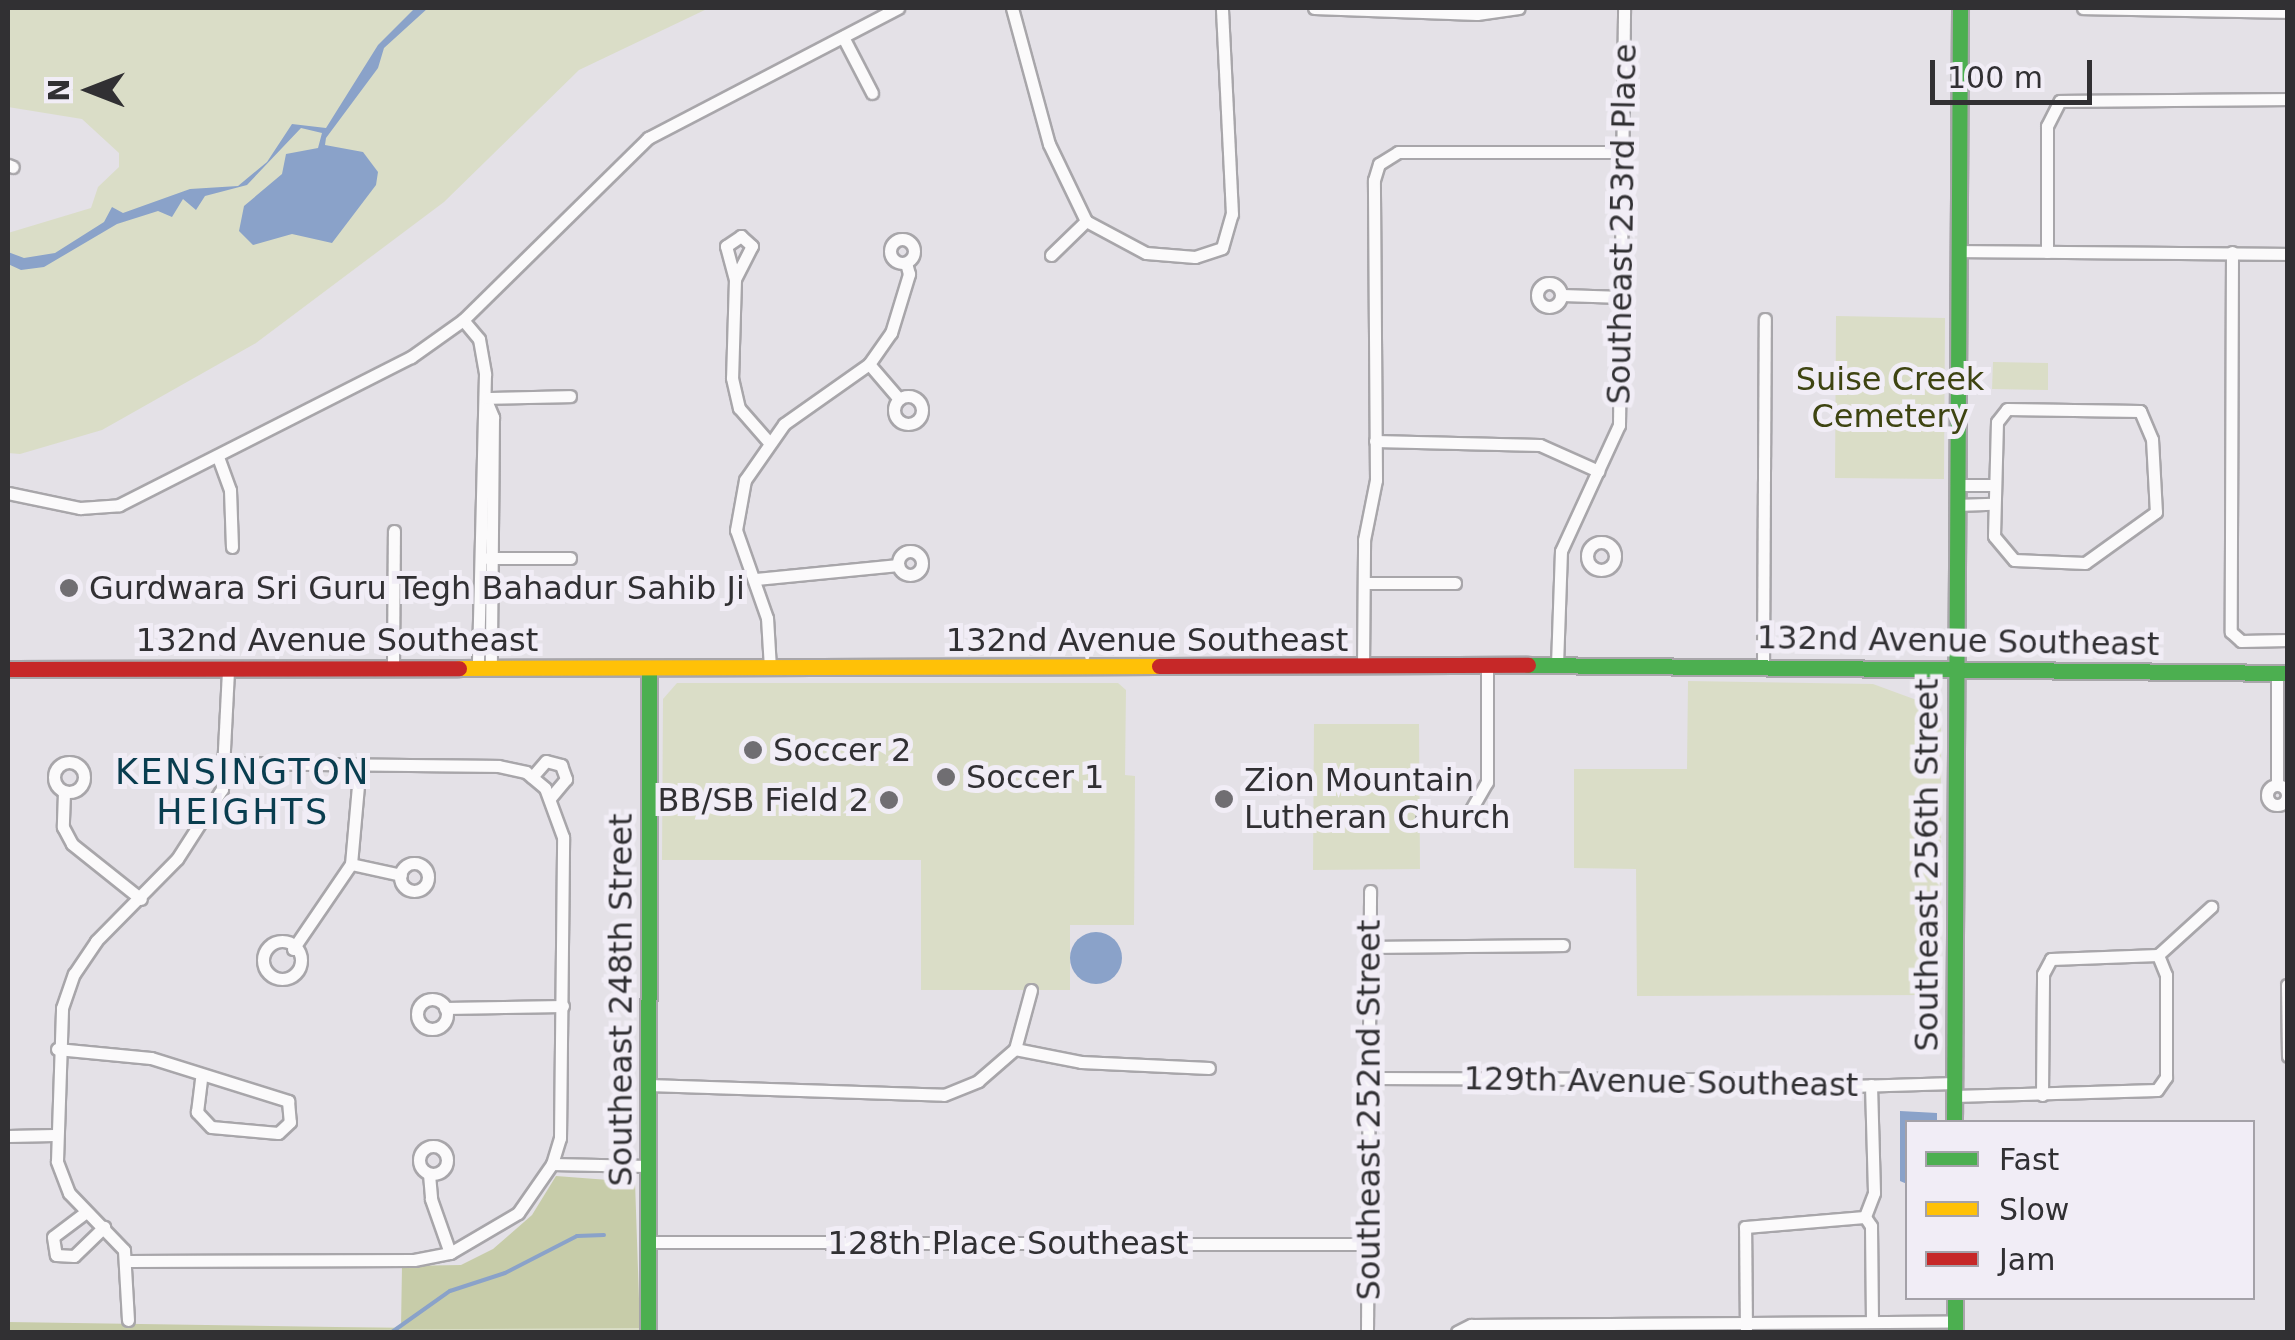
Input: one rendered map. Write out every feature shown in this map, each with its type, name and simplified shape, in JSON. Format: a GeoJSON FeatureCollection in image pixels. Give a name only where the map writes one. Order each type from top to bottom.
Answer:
{"type":"FeatureCollection","features":[{"type":"Feature","properties":{"kind":"main road","name":"Southeast 256th Street"},"geometry":{"type":"LineString","coordinates":[[1954,1120],[1960,8]]}},
{"type":"Feature","properties":{"kind":"main road","name":"132nd Avenue Southeast"},"geometry":{"type":"LineString","coordinates":[[8,669],[1557,665],[2282,673]]}},
{"type":"Feature","properties":{"kind":"main road","name":"Southeast 248th Street"},"geometry":{"type":"LineString","coordinates":[[648,1332],[649,668]]}},
{"type":"Feature","properties":{"kind":"main road"},"geometry":{"type":"LineString","coordinates":[[1955,1300],[1955,1327]]}},
{"type":"Feature","properties":{"kind":"street"},"geometry":{"type":"LineString","coordinates":[[8,493],[109,508],[218,457],[411,357],[463,320],[648,138],[898,8]]}},
{"type":"Feature","properties":{"kind":"street"},"geometry":{"type":"LineString","coordinates":[[1012,8],[1049,144],[1086,221],[1146,253],[1196,257],[1222,248],[1232,214],[1233,150],[1222,8]]}},
{"type":"Feature","properties":{"kind":"street"},"geometry":{"type":"LineString","coordinates":[[1314,8],[1519,8]]}},
{"type":"Feature","properties":{"kind":"street","name":"Southeast 253rd Place"},"geometry":{"type":"LineString","coordinates":[[1557,665],[1563,547],[1620,424],[1624,8]]}},
{"type":"Feature","properties":{"kind":"street"},"geometry":{"type":"LineString","coordinates":[[2083,8],[2288,12]]}},
{"type":"Feature","properties":{"kind":"street"},"geometry":{"type":"LineString","coordinates":[[843,37],[872,93]]}},
{"type":"Feature","properties":{"kind":"street"},"geometry":{"type":"LineString","coordinates":[[2047,252],[2048,126],[2060,100],[2288,99]]}},
{"type":"Feature","properties":{"kind":"street"},"geometry":{"type":"LineString","coordinates":[[1363,666],[1364,583],[1375,441],[1374,180],[1379,164],[1398,152],[1622,152]]}},
{"type":"Feature","properties":{"kind":"street"},"geometry":{"type":"LineString","coordinates":[[1051,256],[1086,221]]}},
{"type":"Feature","properties":{"kind":"street"},"geometry":{"type":"LineString","coordinates":[[1957,251],[2288,254]]}},
{"type":"Feature","properties":{"kind":"street"},"geometry":{"type":"LineString","coordinates":[[2232,252],[2231,632],[2241,640],[2288,640]]}},
{"type":"Feature","properties":{"kind":"street"},"geometry":{"type":"LineString","coordinates":[[770,668],[756,579],[740,548],[738,508],[767,440],[870,364],[891,333],[906,263]]}},
{"type":"Feature","properties":{"kind":"street"},"geometry":{"type":"LineString","coordinates":[[735,279],[735,397],[746,421],[767,440]]}},
{"type":"Feature","properties":{"kind":"street"},"geometry":{"type":"LineString","coordinates":[[1562,296],[1622,297]]}},
{"type":"Feature","properties":{"kind":"street"},"geometry":{"type":"LineString","coordinates":[[463,320],[481,346],[485,398],[484,666]]}},
{"type":"Feature","properties":{"kind":"street"},"geometry":{"type":"LineString","coordinates":[[1763,666],[1764,320]]}},
{"type":"Feature","properties":{"kind":"street"},"geometry":{"type":"LineString","coordinates":[[870,364],[900,399]]}},
{"type":"Feature","properties":{"kind":"street"},"geometry":{"type":"LineString","coordinates":[[485,398],[570,396]]}},
{"type":"Feature","properties":{"kind":"street"},"geometry":{"type":"LineString","coordinates":[[2007,409],[2140,410],[2147,417],[2156,512],[2084,563],[2014,560],[1994,536],[1993,504],[1997,422],[2007,409]]}},
{"type":"Feature","properties":{"kind":"street"},"geometry":{"type":"LineString","coordinates":[[1375,441],[1540,445],[1598,471]]}},
{"type":"Feature","properties":{"kind":"street"},"geometry":{"type":"LineString","coordinates":[[218,457],[230,490],[232,547]]}},
{"type":"Feature","properties":{"kind":"street"},"geometry":{"type":"LineString","coordinates":[[1956,486],[1993,485]]}},
{"type":"Feature","properties":{"kind":"street"},"geometry":{"type":"LineString","coordinates":[[1956,505],[1993,504]]}},
{"type":"Feature","properties":{"kind":"street"},"geometry":{"type":"LineString","coordinates":[[393,666],[394,531]]}},
{"type":"Feature","properties":{"kind":"street"},"geometry":{"type":"LineString","coordinates":[[1563,547],[1588,551]]}},
{"type":"Feature","properties":{"kind":"street"},"geometry":{"type":"LineString","coordinates":[[485,558],[570,558]]}},
{"type":"Feature","properties":{"kind":"street"},"geometry":{"type":"LineString","coordinates":[[756,579],[898,565]]}},
{"type":"Feature","properties":{"kind":"street"},"geometry":{"type":"LineString","coordinates":[[1364,583],[1455,583]]}},
{"type":"Feature","properties":{"kind":"street"},"geometry":{"type":"LineString","coordinates":[[1422,819],[1470,813],[1487,782],[1487,666]]}},
{"type":"Feature","properties":{"kind":"street"},"geometry":{"type":"LineString","coordinates":[[128,1320],[127,1261],[63,1181],[54,1135],[57,1049],[74,974],[96,941],[141,899],[208,814],[228,763],[228,669]]}},
{"type":"Feature","properties":{"kind":"street"},"geometry":{"type":"LineString","coordinates":[[2278,786],[2282,673]]}},
{"type":"Feature","properties":{"kind":"street"},"geometry":{"type":"LineString","coordinates":[[532,777],[546,762],[562,765],[566,780],[548,792]]}},
{"type":"Feature","properties":{"kind":"street"},"geometry":{"type":"LineString","coordinates":[[127,1261],[414,1260],[450,1253],[492,1234],[518,1213],[552,1164],[564,1111],[563,837],[548,792],[532,777],[498,766],[228,763]]}},
{"type":"Feature","properties":{"kind":"street"},"geometry":{"type":"LineString","coordinates":[[294,949],[350,864],[360,764]]}},
{"type":"Feature","properties":{"kind":"street"},"geometry":{"type":"LineString","coordinates":[[64,792],[63,827],[72,844],[141,899]]}},
{"type":"Feature","properties":{"kind":"street"},"geometry":{"type":"LineString","coordinates":[[350,864],[400,874]]}},
{"type":"Feature","properties":{"kind":"street","name":"Southeast 252nd Street"},"geometry":{"type":"LineString","coordinates":[[1367,1330],[1370,891]]}},
{"type":"Feature","properties":{"kind":"street"},"geometry":{"type":"LineString","coordinates":[[2042,1095],[2042,974],[2051,960],[2158,956],[2211,907]]}},
{"type":"Feature","properties":{"kind":"street"},"geometry":{"type":"LineString","coordinates":[[1370,947],[1564,945]]}},
{"type":"Feature","properties":{"kind":"street","name":"129th Avenue Southeast"},"geometry":{"type":"LineString","coordinates":[[1369,1078],[1872,1085],[2042,1095],[2157,1090],[2166,1077],[2166,975],[2158,956]]}},
{"type":"Feature","properties":{"kind":"street"},"geometry":{"type":"LineString","coordinates":[[2287,985],[2288,1056]]}},
{"type":"Feature","properties":{"kind":"street"},"geometry":{"type":"LineString","coordinates":[[648,1085],[944,1095],[978,1081],[1015,1049],[1031,990]]}},
{"type":"Feature","properties":{"kind":"street"},"geometry":{"type":"LineString","coordinates":[[445,1008],[563,1006]]}},
{"type":"Feature","properties":{"kind":"street"},"geometry":{"type":"LineString","coordinates":[[57,1049],[124,1050],[288,1101],[290,1122],[278,1133],[210,1126],[197,1112],[201,1077]]}},
{"type":"Feature","properties":{"kind":"street"},"geometry":{"type":"LineString","coordinates":[[1015,1049],[1082,1062],[1208,1068]]}},
{"type":"Feature","properties":{"kind":"street"},"geometry":{"type":"LineString","coordinates":[[1872,1085],[1874,1193],[1866,1217],[1871,1226],[1872,1320]]}},
{"type":"Feature","properties":{"kind":"street"},"geometry":{"type":"LineString","coordinates":[[8,1136],[54,1135]]}},
{"type":"Feature","properties":{"kind":"street"},"geometry":{"type":"LineString","coordinates":[[552,1164],[648,1166]]}},
{"type":"Feature","properties":{"kind":"street"},"geometry":{"type":"LineString","coordinates":[[430,1174],[430,1199],[450,1253]]}},
{"type":"Feature","properties":{"kind":"street"},"geometry":{"type":"LineString","coordinates":[[86,1212],[53,1237],[56,1255],[74,1256],[104,1228]]}},
{"type":"Feature","properties":{"kind":"street"},"geometry":{"type":"LineString","coordinates":[[1746,1329],[1745,1227],[1866,1217]]}},
{"type":"Feature","properties":{"kind":"street","name":"128th Place Southeast"},"geometry":{"type":"LineString","coordinates":[[647,1242],[1368,1244]]}},
{"type":"Feature","properties":{"kind":"street"},"geometry":{"type":"LineString","coordinates":[[1457,1332],[1471,1325],[1746,1329],[1760,1320],[1872,1320],[1955,1327]]}},
{"type":"Feature","properties":{"kind":"green space"},"geometry":{"type":"Polygon","coordinates":[[[8,8],[709,8],[579,70],[444,202],[256,343],[102,430],[20,454],[8,453],[8,233],[91,208],[98,187],[119,167],[119,153],[82,119],[8,107],[8,8]]]}},
{"type":"Feature","properties":{"kind":"green space","name":"Suise Creek Cemetery"},"geometry":{"type":"Polygon","coordinates":[[[1836,316],[1945,318],[1944,479],[1835,478],[1836,316]]]}},
{"type":"Feature","properties":{"kind":"green space"},"geometry":{"type":"Polygon","coordinates":[[[1993,362],[2048,363],[2048,390],[1992,389],[1993,362]]]}},
{"type":"Feature","properties":{"kind":"green space"},"geometry":{"type":"Polygon","coordinates":[[[1688,681],[1873,684],[1941,709],[1941,995],[1637,996],[1636,869],[1574,868],[1574,769],[1687,769],[1688,681]]]}},
{"type":"Feature","properties":{"kind":"green space"},"geometry":{"type":"Polygon","coordinates":[[[677,683],[1118,683],[1126,690],[1125,775],[1135,776],[1134,925],[1070,925],[1070,990],[921,990],[921,860],[662,860],[663,699],[677,683]]]}},
{"type":"Feature","properties":{"kind":"green space"},"geometry":{"type":"Polygon","coordinates":[[[1314,724],[1419,724],[1420,869],[1313,870],[1314,724]]]}},
{"type":"Feature","properties":{"kind":"green space"},"geometry":{"type":"Polygon","coordinates":[[[556,1176],[635,1182],[640,1328],[8,1332],[8,1322],[401,1328],[402,1266],[461,1265],[493,1249],[532,1215],[556,1176]]]}},
{"type":"Feature","properties":{"kind":"green space"},"geometry":{"type":"Polygon","coordinates":[[[135,1327],[640,1328],[640,1332],[8,1330],[135,1327]]]}},
{"type":"Feature","properties":{"kind":"water"},"geometry":{"type":"Polygon","coordinates":[[[415,8],[428,8],[384,48],[378,68],[326,138],[325,145],[363,152],[378,172],[376,185],[332,243],[292,234],[253,245],[239,231],[244,206],[282,174],[286,154],[318,148],[322,133],[301,128],[247,185],[205,196],[196,210],[183,199],[172,217],[158,211],[117,224],[44,267],[21,270],[8,264],[8,252],[24,258],[55,253],[104,222],[112,207],[123,213],[190,189],[238,186],[267,162],[292,124],[326,128],[378,45],[415,8]]]}},
{"type":"Feature","properties":{"kind":"water"},"geometry":{"type":"Polygon","coordinates":[[[1096,932],[1114,940],[1122,958],[1114,976],[1096,984],[1078,976],[1070,958],[1078,940],[1096,932]]]}},
{"type":"Feature","properties":{"kind":"water"},"geometry":{"type":"Polygon","coordinates":[[[1900,1111],[1937,1113],[1937,1120],[1905,1120],[1905,1183],[1900,1181],[1900,1111]]]}},
{"type":"Feature","properties":{"kind":"waterway"},"geometry":{"type":"LineString","coordinates":[[392,1332],[450,1291],[505,1273],[577,1236],[604,1235]]}},
{"type":"Feature","properties":{"kind":"traffic: fast"},"geometry":{"type":"LineString","coordinates":[[1954,1120],[1960,8]]}},
{"type":"Feature","properties":{"kind":"traffic: fast"},"geometry":{"type":"LineString","coordinates":[[1528,665],[2288,673]]}},
{"type":"Feature","properties":{"kind":"traffic: fast"},"geometry":{"type":"LineString","coordinates":[[648,1332],[649,668]]}},
{"type":"Feature","properties":{"kind":"traffic: fast"},"geometry":{"type":"LineString","coordinates":[[1955,1300],[1955,1332]]}},
{"type":"Feature","properties":{"kind":"traffic: slow"},"geometry":{"type":"LineString","coordinates":[[459,668],[1159,666]]}},
{"type":"Feature","properties":{"kind":"traffic: jam"},"geometry":{"type":"LineString","coordinates":[[1159,666],[1528,665]]}},
{"type":"Feature","properties":{"kind":"traffic: jam"},"geometry":{"type":"LineString","coordinates":[[8,669],[459,668]]}},
{"type":"Feature","properties":{"kind":"place","name":"Gurdwara Sri Guru Tegh Bahadur Sahib Ji"},"geometry":{"type":"Point","coordinates":[69,588]}},
{"type":"Feature","properties":{"kind":"place","name":"Soccer 2"},"geometry":{"type":"Point","coordinates":[753,750]}},
{"type":"Feature","properties":{"kind":"place","name":"Soccer 1"},"geometry":{"type":"Point","coordinates":[946,777]}},
{"type":"Feature","properties":{"kind":"place","name":"Zion Mountain Lutheran Church"},"geometry":{"type":"Point","coordinates":[1224,799]}},
{"type":"Feature","properties":{"kind":"place","name":"BB/SB Field 2"},"geometry":{"type":"Point","coordinates":[889,800]}},
{"type":"Feature","properties":{"kind":"district","name":"KENSINGTON HEIGHTS"},"geometry":{"type":"Point","coordinates":[243,792]}}]}
